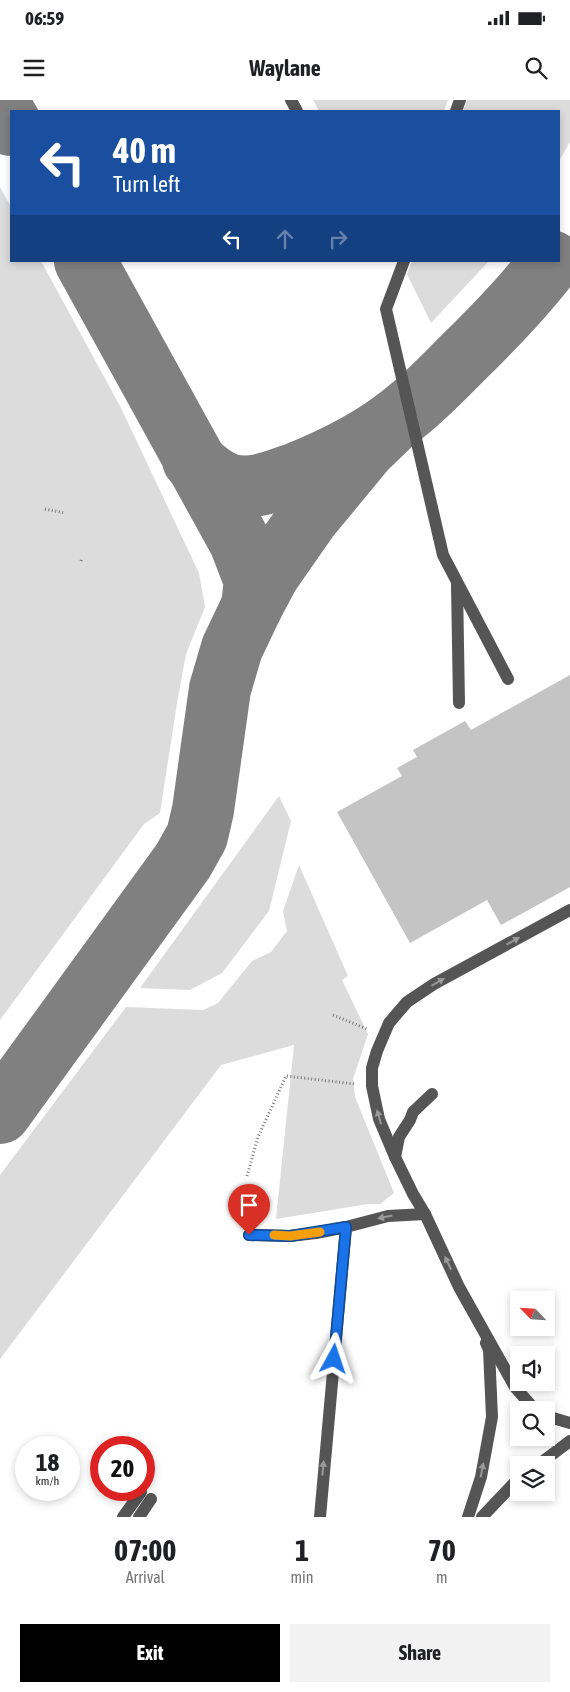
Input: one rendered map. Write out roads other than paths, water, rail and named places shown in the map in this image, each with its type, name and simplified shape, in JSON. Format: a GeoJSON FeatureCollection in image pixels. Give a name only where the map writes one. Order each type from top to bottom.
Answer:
{"type":"FeatureCollection","features":[{"type":"Feature","properties":{"kind":"lane"},"geometry":{"type":"LineString","coordinates":[[402,262],[386,309],[443,555],[508,679]]}},
{"type":"Feature","properties":{"kind":"lane"},"geometry":{"type":"LineString","coordinates":[[457,582],[459,703]]}},
{"type":"Feature","properties":{"kind":"lane"},"geometry":{"type":"LineString","coordinates":[[468,1517],[481,1477],[492,1417],[489,1350],[425,1214],[395,1157],[379,1119],[372,1086],[372,1068],[389,1023],[407,1002],[434,984],[570,910]]}},
{"type":"Feature","properties":{"kind":"lane"},"geometry":{"type":"LineString","coordinates":[[395,1157],[399,1137],[413,1112],[432,1094]]}},
{"type":"Feature","properties":{"kind":"lane"},"geometry":{"type":"LineString","coordinates":[[249,1235],[290,1236],[346,1227],[388,1216],[425,1214]]}},
{"type":"Feature","properties":{"kind":"lane"},"geometry":{"type":"LineString","coordinates":[[320,1517],[346,1227]]}},
{"type":"Feature","properties":{"kind":"lane"},"geometry":{"type":"LineString","coordinates":[[459,1287],[515,1387],[527,1401]]}},
{"type":"Feature","properties":{"kind":"lane"},"geometry":{"type":"LineString","coordinates":[[555,1419],[570,1423]]}},
{"type":"Feature","properties":{"kind":"lane"},"geometry":{"type":"LineString","coordinates":[[550,1456],[570,1441]]}},
{"type":"Feature","properties":{"kind":"lane"},"geometry":{"type":"LineString","coordinates":[[482,1517],[510,1487]]}},
{"type":"Feature","properties":{"kind":"lane"},"geometry":{"type":"LineString","coordinates":[[123,1517],[146,1496],[139,1517]]}}]}
